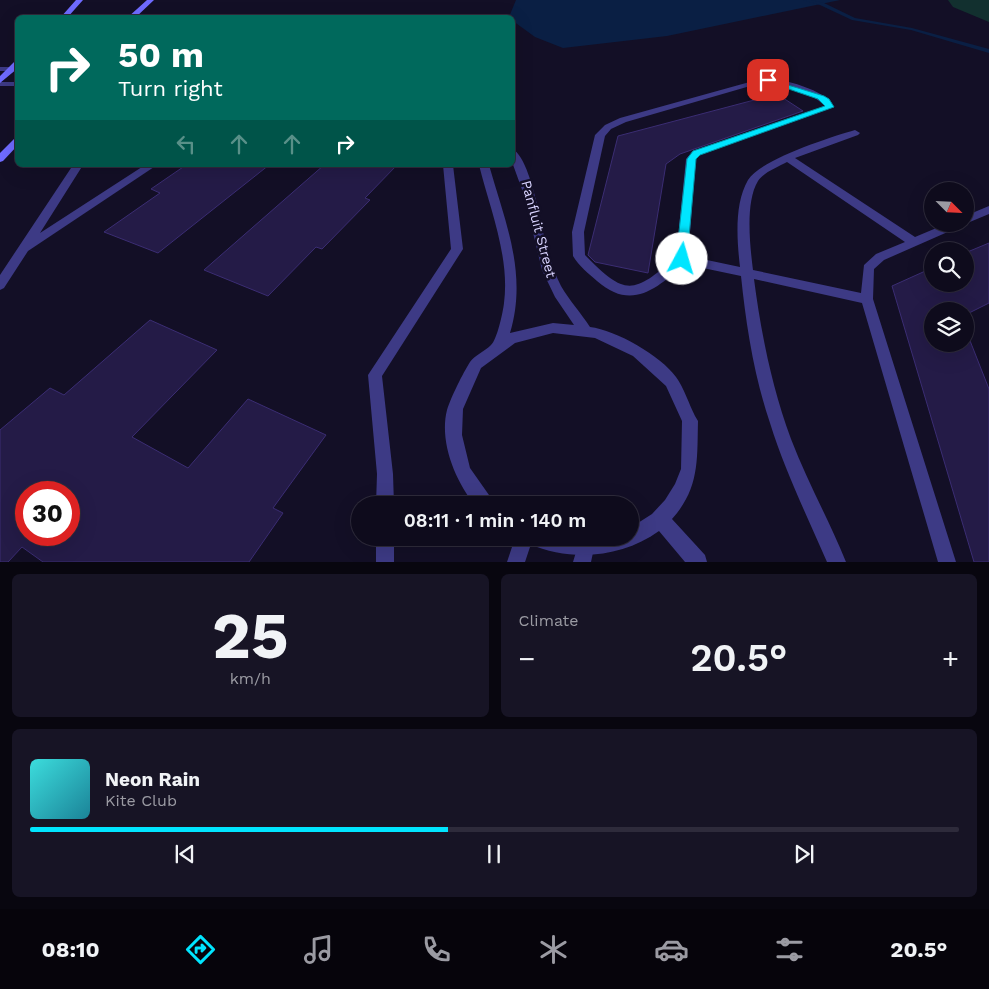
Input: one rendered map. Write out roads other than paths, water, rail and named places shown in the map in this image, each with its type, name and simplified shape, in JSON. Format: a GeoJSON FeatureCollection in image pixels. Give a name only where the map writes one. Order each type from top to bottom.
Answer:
{"type":"FeatureCollection","features":[{"type":"Feature","properties":{"kind":"main road"},"geometry":{"type":"LineString","coordinates":[[66,15],[80,0]]}},
{"type":"Feature","properties":{"kind":"main road"},"geometry":{"type":"LineString","coordinates":[[134,15],[151,0]]}},
{"type":"Feature","properties":{"kind":"main road"},"geometry":{"type":"LineString","coordinates":[[0,82],[15,68]]}},
{"type":"Feature","properties":{"kind":"main road"},"geometry":{"type":"LineString","coordinates":[[0,159],[15,142]]}},
{"type":"Feature","properties":{"kind":"street"},"geometry":{"type":"LineString","coordinates":[[0,69],[15,67]]}},
{"type":"Feature","properties":{"kind":"street"},"geometry":{"type":"LineString","coordinates":[[764,80],[779,82],[826,100],[830,107],[827,110],[696,153],[691,159],[682,259],[658,282],[644,290],[633,293],[608,283],[579,256],[578,232],[600,135],[608,127],[622,120],[764,80]]}},
{"type":"Feature","properties":{"kind":"street"},"geometry":{"type":"LineString","coordinates":[[0,82],[15,84]]}},
{"type":"Feature","properties":{"kind":"street"},"geometry":{"type":"LineString","coordinates":[[837,562],[793,464],[777,422],[755,330],[747,272],[744,220],[749,188],[754,179],[766,168],[855,133]]}},
{"type":"Feature","properties":{"kind":"street","name":"Panfluit Street"},"geometry":{"type":"LineString","coordinates":[[515,158],[524,175],[547,270],[565,304],[584,329]]}},
{"type":"Feature","properties":{"kind":"street"},"geometry":{"type":"LineString","coordinates":[[788,158],[912,241]]}},
{"type":"Feature","properties":{"kind":"street"},"geometry":{"type":"LineString","coordinates":[[0,285],[77,167]]}},
{"type":"Feature","properties":{"kind":"street"},"geometry":{"type":"LineString","coordinates":[[23,249],[149,167]]}},
{"type":"Feature","properties":{"kind":"street"},"geometry":{"type":"LineString","coordinates":[[385,496],[385,474],[376,375],[457,249],[448,167]]}},
{"type":"Feature","properties":{"kind":"street"},"geometry":{"type":"LineString","coordinates":[[484,167],[507,258],[511,284],[511,301],[500,344]]}},
{"type":"Feature","properties":{"kind":"street"},"geometry":{"type":"LineString","coordinates":[[974,216],[989,210]]}},
{"type":"Feature","properties":{"kind":"street"},"geometry":{"type":"LineString","coordinates":[[935,232],[880,257],[868,268],[867,299],[947,562]]}},
{"type":"Feature","properties":{"kind":"street"},"geometry":{"type":"LineString","coordinates":[[682,259],[867,299]]}},
{"type":"Feature","properties":{"kind":"street"},"geometry":{"type":"LineString","coordinates":[[479,496],[474,491],[457,457],[453,422],[460,390],[476,363],[500,344],[526,332],[545,329],[584,329],[618,339],[648,357],[672,384],[689,416],[693,452],[684,489],[661,520],[626,540],[583,555],[557,546]]}},
{"type":"Feature","properties":{"kind":"street"},"geometry":{"type":"LineString","coordinates":[[661,520],[698,562]]}},
{"type":"Feature","properties":{"kind":"street"},"geometry":{"type":"LineString","coordinates":[[385,546],[385,562]]}},
{"type":"Feature","properties":{"kind":"street"},"geometry":{"type":"LineString","coordinates":[[516,562],[521,546]]}},
{"type":"Feature","properties":{"kind":"water"},"geometry":{"type":"Polygon","coordinates":[[[516,0],[840,0],[667,36],[563,48],[535,37],[515,22],[515,15],[510,15],[516,0]]]}},
{"type":"Feature","properties":{"kind":"waterway"},"geometry":{"type":"LineString","coordinates":[[805,0],[822,4],[854,19],[912,29],[989,51]]}}]}
